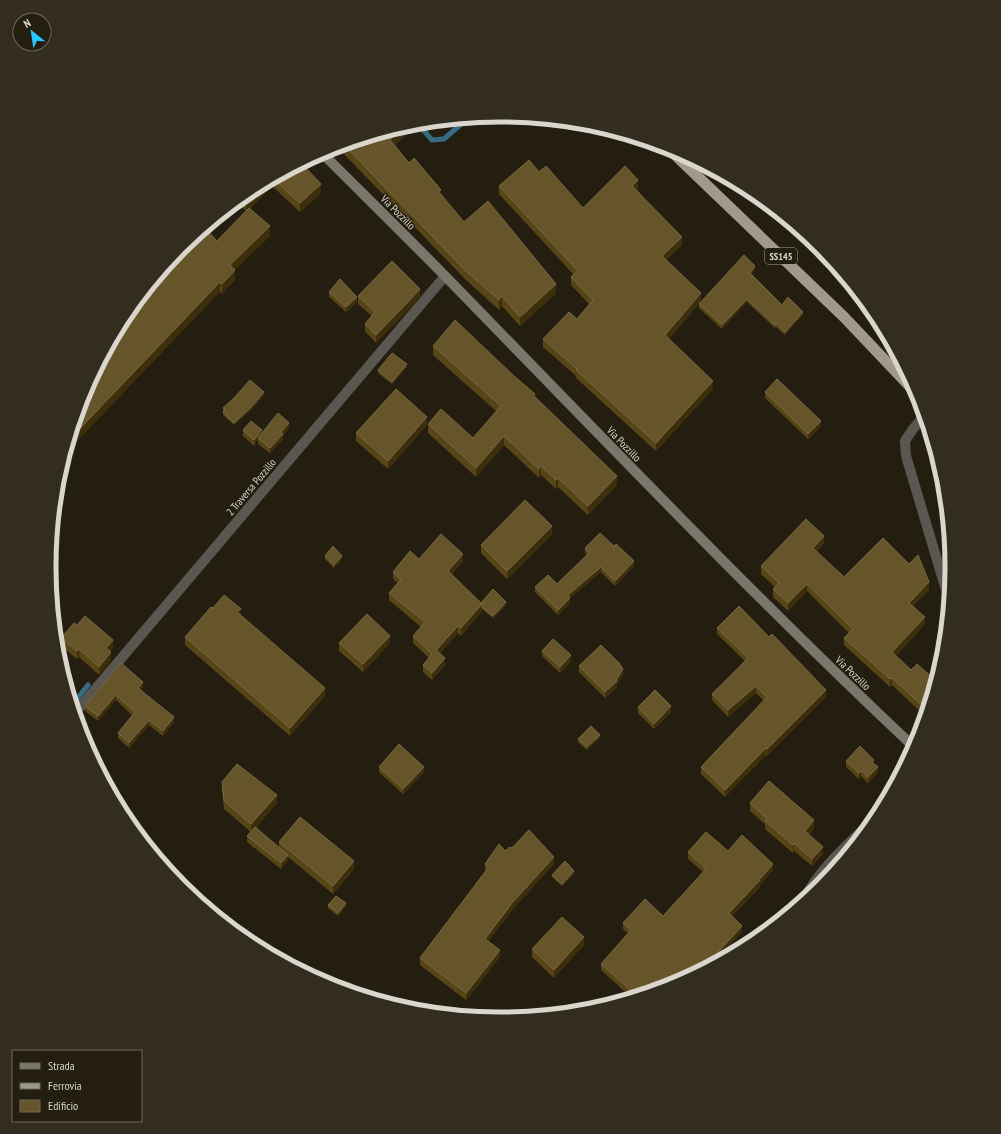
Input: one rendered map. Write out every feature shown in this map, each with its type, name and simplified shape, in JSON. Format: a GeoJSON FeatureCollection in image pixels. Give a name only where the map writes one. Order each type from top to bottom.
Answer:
{"type":"FeatureCollection","features":[{"type":"Feature","properties":{"kind":"highway","name":"SS145"},"geometry":{"type":"LineString","coordinates":[[681,161],[844,316],[903,379]]}},
{"type":"Feature","properties":{"kind":"highway"},"geometry":{"type":"LineString","coordinates":[[891,366],[901,374]]}},
{"type":"Feature","properties":{"kind":"main road","name":"Via Pozzillo"},"geometry":{"type":"LineString","coordinates":[[327,158],[445,276],[706,545],[845,682],[909,742]]}},
{"type":"Feature","properties":{"kind":"street","name":"2 Traversa Pozzillo"},"geometry":{"type":"LineString","coordinates":[[79,708],[445,276]]}},
{"type":"Feature","properties":{"kind":"street"},"geometry":{"type":"LineString","coordinates":[[920,421],[905,441],[906,456],[944,585]]}},
{"type":"Feature","properties":{"kind":"street"},"geometry":{"type":"LineString","coordinates":[[812,884],[848,845]]}},
{"type":"Feature","properties":{"kind":"building"},"geometry":{"type":"Polygon","coordinates":[[[395,136],[390,140],[409,163],[414,158],[441,190],[439,192],[464,222],[488,201],[556,284],[520,317],[502,296],[499,300],[466,271],[348,149],[395,136]]]}},
{"type":"Feature","properties":{"kind":"building"},"geometry":{"type":"Polygon","coordinates":[[[529,160],[539,172],[546,166],[583,208],[625,166],[638,180],[632,186],[682,237],[662,256],[701,293],[665,335],[713,381],[656,443],[543,339],[569,312],[577,319],[593,300],[571,277],[578,271],[499,186],[529,160]]]}},
{"type":"Feature","properties":{"kind":"building"},"geometry":{"type":"Polygon","coordinates":[[[305,167],[321,184],[300,203],[277,183],[305,167]]]}},
{"type":"Feature","properties":{"kind":"building"},"geometry":{"type":"Polygon","coordinates":[[[249,208],[270,226],[230,265],[235,270],[222,284],[220,282],[78,431],[102,370],[131,320],[148,296],[166,274],[208,232],[217,241],[249,208]]]}},
{"type":"Feature","properties":{"kind":"building"},"geometry":{"type":"Polygon","coordinates":[[[744,255],[755,266],[750,273],[782,305],[788,297],[803,312],[785,332],[776,323],[775,325],[747,299],[722,325],[699,304],[744,255]]]}},
{"type":"Feature","properties":{"kind":"building"},"geometry":{"type":"Polygon","coordinates":[[[392,261],[420,289],[376,335],[365,324],[375,312],[358,296],[392,261]]]}},
{"type":"Feature","properties":{"kind":"building"},"geometry":{"type":"Polygon","coordinates":[[[340,279],[357,297],[346,307],[329,292],[340,279]]]}},
{"type":"Feature","properties":{"kind":"building"},"geometry":{"type":"Polygon","coordinates":[[[455,320],[535,394],[534,396],[617,476],[588,506],[558,478],[556,480],[541,466],[539,469],[504,436],[476,468],[428,424],[441,409],[473,438],[501,406],[433,346],[455,320]]]}},
{"type":"Feature","properties":{"kind":"building"},"geometry":{"type":"Polygon","coordinates":[[[392,353],[407,364],[392,382],[378,370],[392,353]]]}},
{"type":"Feature","properties":{"kind":"building"},"geometry":{"type":"Polygon","coordinates":[[[777,379],[821,421],[808,434],[765,392],[777,379]]]}},
{"type":"Feature","properties":{"kind":"building"},"geometry":{"type":"Polygon","coordinates":[[[250,380],[264,392],[234,423],[223,412],[225,410],[223,408],[250,380]]]}},
{"type":"Feature","properties":{"kind":"building"},"geometry":{"type":"Polygon","coordinates":[[[396,389],[427,417],[388,461],[356,433],[396,389]]]}},
{"type":"Feature","properties":{"kind":"building"},"geometry":{"type":"Polygon","coordinates":[[[278,413],[289,423],[281,432],[283,434],[270,448],[258,438],[278,413]]]}},
{"type":"Feature","properties":{"kind":"building"},"geometry":{"type":"Polygon","coordinates":[[[251,421],[262,430],[254,440],[243,430],[251,421]]]}},
{"type":"Feature","properties":{"kind":"building"},"geometry":{"type":"Polygon","coordinates":[[[525,500],[552,526],[507,571],[481,545],[525,500]]]}},
{"type":"Feature","properties":{"kind":"building"},"geometry":{"type":"Polygon","coordinates":[[[806,519],[824,536],[813,548],[844,577],[883,538],[909,564],[918,555],[929,582],[909,603],[925,617],[892,652],[911,670],[917,664],[931,677],[922,706],[844,638],[853,629],[807,584],[788,603],[773,589],[779,583],[761,566],[806,519]]]}},
{"type":"Feature","properties":{"kind":"building"},"geometry":{"type":"Polygon","coordinates":[[[600,533],[614,546],[616,544],[634,561],[615,581],[601,567],[568,595],[570,598],[558,610],[535,587],[548,575],[557,584],[589,553],[585,548],[600,533]]]}},
{"type":"Feature","properties":{"kind":"building"},"geometry":{"type":"Polygon","coordinates":[[[441,534],[463,554],[448,571],[482,604],[461,628],[458,626],[436,650],[445,658],[432,673],[423,665],[432,654],[413,636],[425,622],[389,593],[401,580],[393,572],[410,551],[419,559],[441,534]]]}},
{"type":"Feature","properties":{"kind":"building"},"geometry":{"type":"Polygon","coordinates":[[[333,546],[342,556],[334,565],[325,556],[333,546]]]}},
{"type":"Feature","properties":{"kind":"building"},"geometry":{"type":"Polygon","coordinates":[[[493,589],[506,602],[493,616],[482,607],[481,603],[493,589]]]}},
{"type":"Feature","properties":{"kind":"building"},"geometry":{"type":"Polygon","coordinates":[[[224,595],[241,609],[237,612],[325,688],[290,728],[185,637],[211,607],[213,608],[224,595]]]}},
{"type":"Feature","properties":{"kind":"building"},"geometry":{"type":"Polygon","coordinates":[[[739,606],[769,637],[772,634],[826,690],[725,790],[701,767],[767,697],[756,686],[728,710],[712,694],[748,658],[717,628],[739,606]]]}},
{"type":"Feature","properties":{"kind":"building"},"geometry":{"type":"Polygon","coordinates":[[[367,614],[390,636],[363,664],[339,643],[367,614]]]}},
{"type":"Feature","properties":{"kind":"building"},"geometry":{"type":"Polygon","coordinates":[[[85,616],[113,640],[106,648],[111,652],[99,667],[79,649],[77,651],[62,639],[62,637],[74,623],[77,625],[85,616]]]}},
{"type":"Feature","properties":{"kind":"building"},"geometry":{"type":"Polygon","coordinates":[[[553,639],[571,655],[560,667],[542,651],[553,639]]]}},
{"type":"Feature","properties":{"kind":"building"},"geometry":{"type":"Polygon","coordinates":[[[601,645],[623,669],[616,680],[617,681],[605,692],[579,666],[601,645]]]}},
{"type":"Feature","properties":{"kind":"building"},"geometry":{"type":"Polygon","coordinates":[[[121,663],[143,682],[138,688],[174,717],[163,731],[149,720],[129,743],[118,733],[135,712],[116,695],[98,716],[85,706],[121,663]]]}},
{"type":"Feature","properties":{"kind":"building"},"geometry":{"type":"Polygon","coordinates":[[[655,690],[671,706],[654,724],[638,707],[655,690]]]}},
{"type":"Feature","properties":{"kind":"building"},"geometry":{"type":"Polygon","coordinates":[[[591,726],[600,735],[587,747],[578,739],[591,726]]]}},
{"type":"Feature","properties":{"kind":"building"},"geometry":{"type":"Polygon","coordinates":[[[399,744],[424,767],[403,789],[379,767],[399,744]]]}},
{"type":"Feature","properties":{"kind":"building"},"geometry":{"type":"Polygon","coordinates":[[[860,746],[874,760],[872,762],[878,767],[868,777],[861,771],[859,773],[846,761],[860,746]]]}},
{"type":"Feature","properties":{"kind":"building"},"geometry":{"type":"Polygon","coordinates":[[[237,764],[277,795],[251,824],[224,801],[222,782],[237,764]]]}},
{"type":"Feature","properties":{"kind":"building"},"geometry":{"type":"Polygon","coordinates":[[[769,781],[814,820],[805,831],[823,847],[812,859],[765,821],[767,819],[750,803],[769,781]]]}},
{"type":"Feature","properties":{"kind":"building"},"geometry":{"type":"Polygon","coordinates":[[[300,817],[354,861],[333,886],[279,842],[300,817]]]}},
{"type":"Feature","properties":{"kind":"building"},"geometry":{"type":"Polygon","coordinates":[[[255,827],[288,855],[281,863],[247,836],[255,827]]]}},
{"type":"Feature","properties":{"kind":"building"},"geometry":{"type":"Polygon","coordinates":[[[529,830],[554,857],[512,903],[485,939],[500,950],[466,993],[420,958],[489,867],[485,864],[499,844],[505,851],[510,847],[512,848],[529,830]]]}},
{"type":"Feature","properties":{"kind":"building"},"geometry":{"type":"Polygon","coordinates":[[[706,832],[728,851],[742,835],[773,864],[729,913],[742,926],[714,957],[671,978],[632,991],[601,964],[631,930],[623,923],[645,899],[663,916],[706,869],[688,852],[706,832]]]}},
{"type":"Feature","properties":{"kind":"building"},"geometry":{"type":"Polygon","coordinates":[[[565,861],[574,871],[562,884],[552,875],[565,861]]]}},
{"type":"Feature","properties":{"kind":"building"},"geometry":{"type":"Polygon","coordinates":[[[336,896],[346,903],[338,913],[328,905],[336,896]]]}},
{"type":"Feature","properties":{"kind":"building"},"geometry":{"type":"Polygon","coordinates":[[[562,917],[584,937],[554,970],[532,949],[562,917]]]}},
{"type":"Feature","properties":{"kind":"waterway"},"geometry":{"type":"LineString","coordinates":[[423,129],[432,140],[444,139],[461,124]]}},
{"type":"Feature","properties":{"kind":"waterway"},"geometry":{"type":"LineString","coordinates":[[77,699],[88,685]]}}]}
